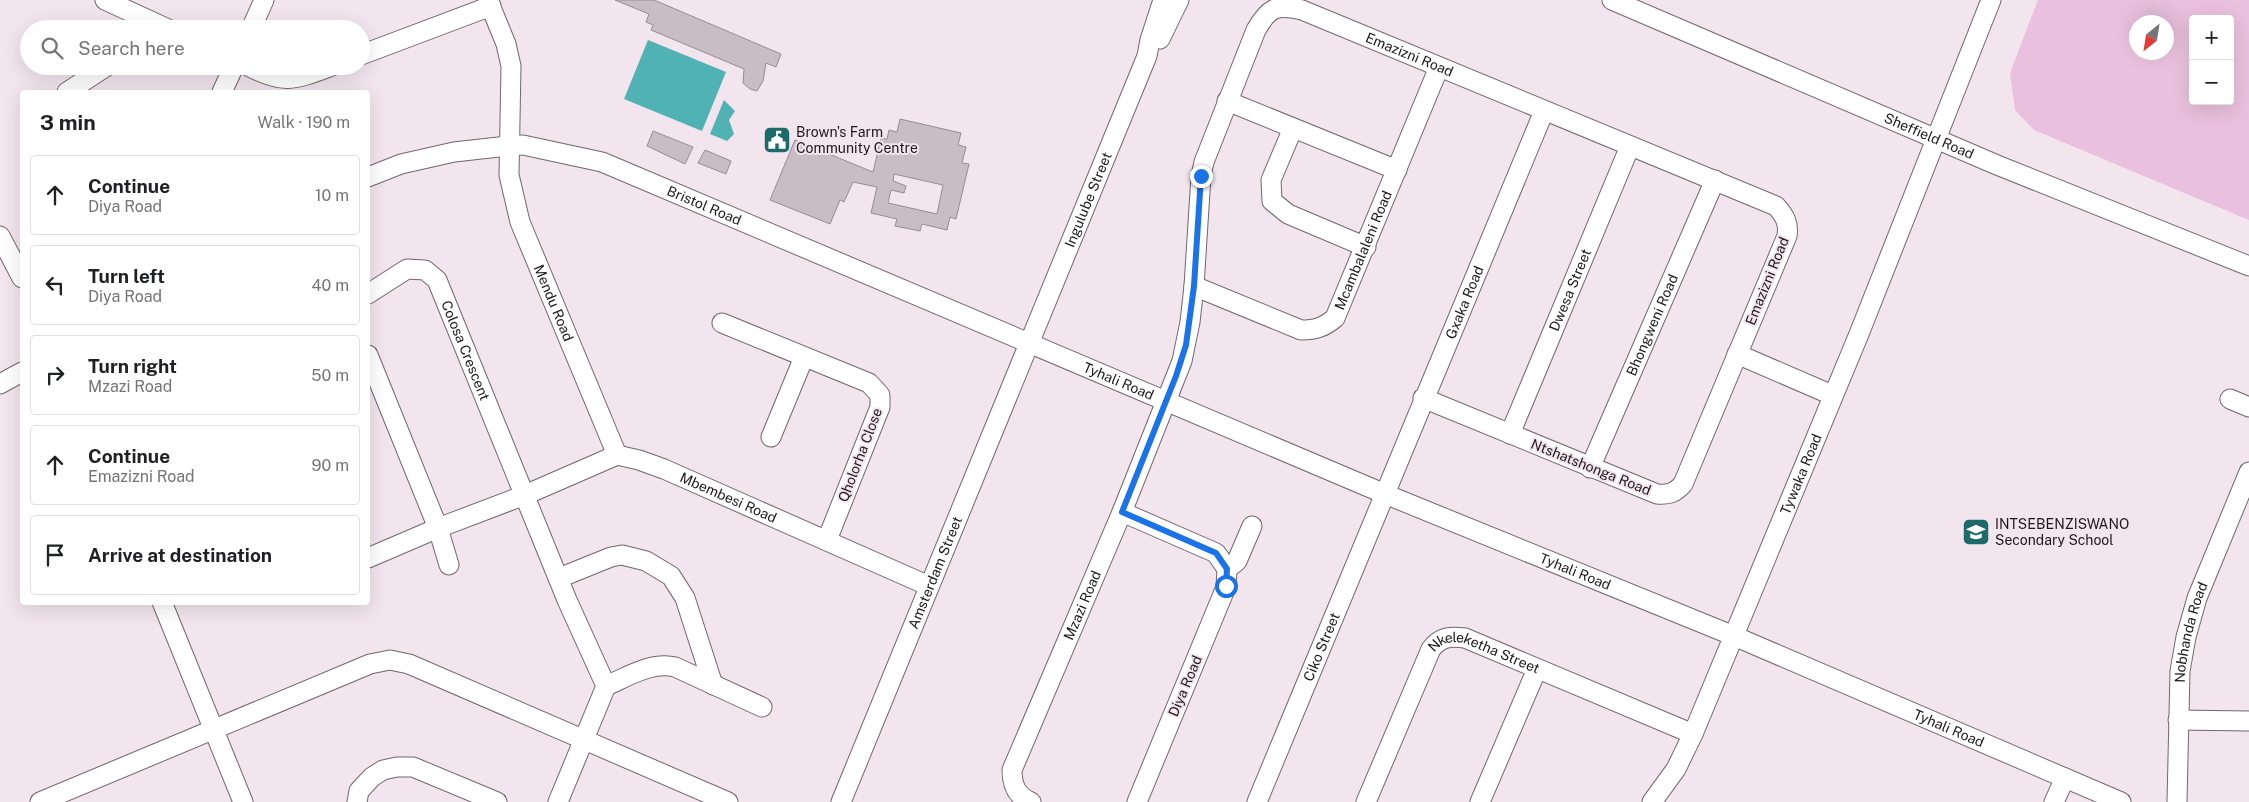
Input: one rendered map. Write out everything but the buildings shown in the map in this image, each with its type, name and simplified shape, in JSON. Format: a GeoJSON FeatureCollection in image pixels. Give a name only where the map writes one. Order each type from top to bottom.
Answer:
{"type":"FeatureCollection","features":[{"type":"Feature","properties":{"kind":"street"},"geometry":{"type":"LineString","coordinates":[[104,0],[134,20]]}},
{"type":"Feature","properties":{"kind":"street"},"geometry":{"type":"LineString","coordinates":[[255,20],[264,0]]}},
{"type":"Feature","properties":{"kind":"street","name":"Ingulube Street"},"geometry":{"type":"LineString","coordinates":[[1028,344],[1147,56],[1150,40],[1163,0]]}},
{"type":"Feature","properties":{"kind":"street","name":"Ingulube Street"},"geometry":{"type":"LineString","coordinates":[[1147,56],[1157,44],[1179,0]]}},
{"type":"Feature","properties":{"kind":"street","name":"Sheffield Road"},"geometry":{"type":"LineString","coordinates":[[1612,0],[1997,165],[2249,266]]}},
{"type":"Feature","properties":{"kind":"street","name":"Tywaka Road"},"geometry":{"type":"LineString","coordinates":[[1652,802],[1676,769],[1693,734],[1991,0]]}},
{"type":"Feature","properties":{"kind":"street"},"geometry":{"type":"LineString","coordinates":[[370,51],[490,3]]}},
{"type":"Feature","properties":{"kind":"street","name":"Mendu Road"},"geometry":{"type":"LineString","coordinates":[[490,3],[506,44],[511,66],[508,146],[509,175],[520,222],[617,455]]}},
{"type":"Feature","properties":{"kind":"street","name":"Emazizni Road"},"geometry":{"type":"LineString","coordinates":[[1166,401],[1186,345],[1194,286],[1201,176],[1209,143],[1256,30],[1268,12],[1286,6],[1302,10],[1776,206],[1785,216],[1788,227],[1737,354]]}},
{"type":"Feature","properties":{"kind":"street","name":"Mcambalaleni Road"},"geometry":{"type":"LineString","coordinates":[[1194,286],[1289,327],[1301,330],[1314,330],[1326,326],[1335,318],[1440,67]]}},
{"type":"Feature","properties":{"kind":"street"},"geometry":{"type":"LineString","coordinates":[[70,90],[93,75]]}},
{"type":"Feature","properties":{"kind":"street"},"geometry":{"type":"LineString","coordinates":[[223,90],[230,75]]}},
{"type":"Feature","properties":{"kind":"street"},"geometry":{"type":"LineString","coordinates":[[265,75],[282,80],[304,75]]}},
{"type":"Feature","properties":{"kind":"street"},"geometry":{"type":"LineString","coordinates":[[1227,101],[1397,170]]}},
{"type":"Feature","properties":{"kind":"street","name":"Gxaka Road"},"geometry":{"type":"LineString","coordinates":[[1385,494],[1544,111]]}},
{"type":"Feature","properties":{"kind":"street"},"geometry":{"type":"LineString","coordinates":[[1292,128],[1271,180],[1272,201],[1288,214],[1366,247]]}},
{"type":"Feature","properties":{"kind":"street","name":"Bristol Road"},"geometry":{"type":"LineString","coordinates":[[370,176],[410,162],[454,152],[523,145],[602,162],[1028,344]]}},
{"type":"Feature","properties":{"kind":"street","name":"Dwesa Street"},"geometry":{"type":"LineString","coordinates":[[1510,434],[1630,146]]}},
{"type":"Feature","properties":{"kind":"street","name":"Bhongweni Road"},"geometry":{"type":"LineString","coordinates":[[1590,468],[1715,180]]}},
{"type":"Feature","properties":{"kind":"street"},"geometry":{"type":"LineString","coordinates":[[3,247],[20,275]]}},
{"type":"Feature","properties":{"kind":"street","name":"Colosa Crescent"},"geometry":{"type":"LineString","coordinates":[[370,293],[407,269],[425,270],[437,280],[526,495],[558,578],[606,686]]}},
{"type":"Feature","properties":{"kind":"street","name":"Qholorha Close"},"geometry":{"type":"LineString","coordinates":[[722,322],[869,383],[880,395],[880,407],[827,540]]}},
{"type":"Feature","properties":{"kind":"street","name":"Tyhali Road"},"geometry":{"type":"LineString","coordinates":[[1028,344],[1385,494],[1734,636],[2121,802]]}},
{"type":"Feature","properties":{"kind":"street","name":"Amsterdam Street"},"geometry":{"type":"LineString","coordinates":[[842,802],[1028,344]]}},
{"type":"Feature","properties":{"kind":"street"},"geometry":{"type":"LineString","coordinates":[[1737,354],[1832,395]]}},
{"type":"Feature","properties":{"kind":"street","name":"Ntshatshonga Road"},"geometry":{"type":"LineString","coordinates":[[1424,398],[1590,468],[1657,494],[1668,494],[1678,490],[1683,484],[1737,354]]}},
{"type":"Feature","properties":{"kind":"street"},"geometry":{"type":"LineString","coordinates":[[771,437],[804,357]]}},
{"type":"Feature","properties":{"kind":"street"},"geometry":{"type":"LineString","coordinates":[[370,360],[438,528],[449,565]]}},
{"type":"Feature","properties":{"kind":"street"},"geometry":{"type":"LineString","coordinates":[[0,384],[20,373]]}},
{"type":"Feature","properties":{"kind":"street"},"geometry":{"type":"LineString","coordinates":[[2230,399],[2249,407]]}},
{"type":"Feature","properties":{"kind":"street","name":"Mzazi Road"},"geometry":{"type":"LineString","coordinates":[[1031,802],[1026,800],[1012,786],[1012,770],[1122,512],[1166,401]]}},
{"type":"Feature","properties":{"kind":"street"},"geometry":{"type":"LineString","coordinates":[[370,557],[438,528],[526,495],[617,455]]}},
{"type":"Feature","properties":{"kind":"street","name":"Mbembesi Road"},"geometry":{"type":"LineString","coordinates":[[617,455],[639,460],[664,470],[929,586]]}},
{"type":"Feature","properties":{"kind":"street","name":"Nobhanda Road"},"geometry":{"type":"LineString","coordinates":[[2178,802],[2180,671],[2190,618],[2249,472]]}},
{"type":"Feature","properties":{"kind":"street","name":"Ciko Street"},"geometry":{"type":"LineString","coordinates":[[1257,802],[1385,494]]}},
{"type":"Feature","properties":{"kind":"street"},"geometry":{"type":"LineString","coordinates":[[1122,512],[1216,553],[1227,569]]}},
{"type":"Feature","properties":{"kind":"street","name":"Diya Road"},"geometry":{"type":"LineString","coordinates":[[1137,802],[1226,586],[1227,569],[1237,560],[1252,526]]}},
{"type":"Feature","properties":{"kind":"street"},"geometry":{"type":"LineString","coordinates":[[558,578],[611,557],[622,555],[646,562],[671,576],[685,598],[713,685]]}},
{"type":"Feature","properties":{"kind":"street"},"geometry":{"type":"LineString","coordinates":[[163,605],[243,802]]}},
{"type":"Feature","properties":{"kind":"street","name":"Nkeleketha Street"},"geometry":{"type":"LineString","coordinates":[[1366,802],[1431,649],[1441,639],[1450,636],[1465,638],[1693,734]]}},
{"type":"Feature","properties":{"kind":"street"},"geometry":{"type":"LineString","coordinates":[[53,800],[370,664],[390,660],[409,664],[728,802]]}},
{"type":"Feature","properties":{"kind":"street"},"geometry":{"type":"LineString","coordinates":[[558,802],[606,686],[646,669],[664,664],[675,667],[762,707]]}},
{"type":"Feature","properties":{"kind":"street"},"geometry":{"type":"LineString","coordinates":[[1480,802],[1538,669]]}},
{"type":"Feature","properties":{"kind":"street"},"geometry":{"type":"LineString","coordinates":[[2178,720],[2249,721]]}},
{"type":"Feature","properties":{"kind":"street"},"geometry":{"type":"LineString","coordinates":[[357,802],[359,791],[372,777],[383,770],[413,767],[497,802]]}},
{"type":"Feature","properties":{"kind":"street"},"geometry":{"type":"LineString","coordinates":[[2054,802],[2065,778]]}},
{"type":"Feature","properties":{"kind":"shaded area"},"geometry":{"type":"Polygon","coordinates":[[[2038,0],[2249,0],[2249,220],[2034,130],[2015,110],[2010,73],[2038,0]]]}},
{"type":"Feature","properties":{"kind":"water"},"geometry":{"type":"Polygon","coordinates":[[[648,40],[726,72],[702,131],[624,99],[648,40]]]}},
{"type":"Feature","properties":{"kind":"water"},"geometry":{"type":"Polygon","coordinates":[[[724,100],[735,111],[729,120],[734,134],[727,141],[710,134],[724,100]]]}},
{"type":"Feature","properties":{"kind":"place","name":"Brown's Farm Community Centre"},"geometry":{"type":"Point","coordinates":[777,140]}},
{"type":"Feature","properties":{"kind":"place","name":"INTSEBENZISWANO Secondary School"},"geometry":{"type":"Point","coordinates":[1976,532]}},
{"type":"Feature","properties":{"kind":"route"},"geometry":{"type":"LineString","coordinates":[[1201,176],[1194,286],[1186,345],[1182,361],[1122,512],[1216,553],[1227,569],[1226,586]]}}]}
